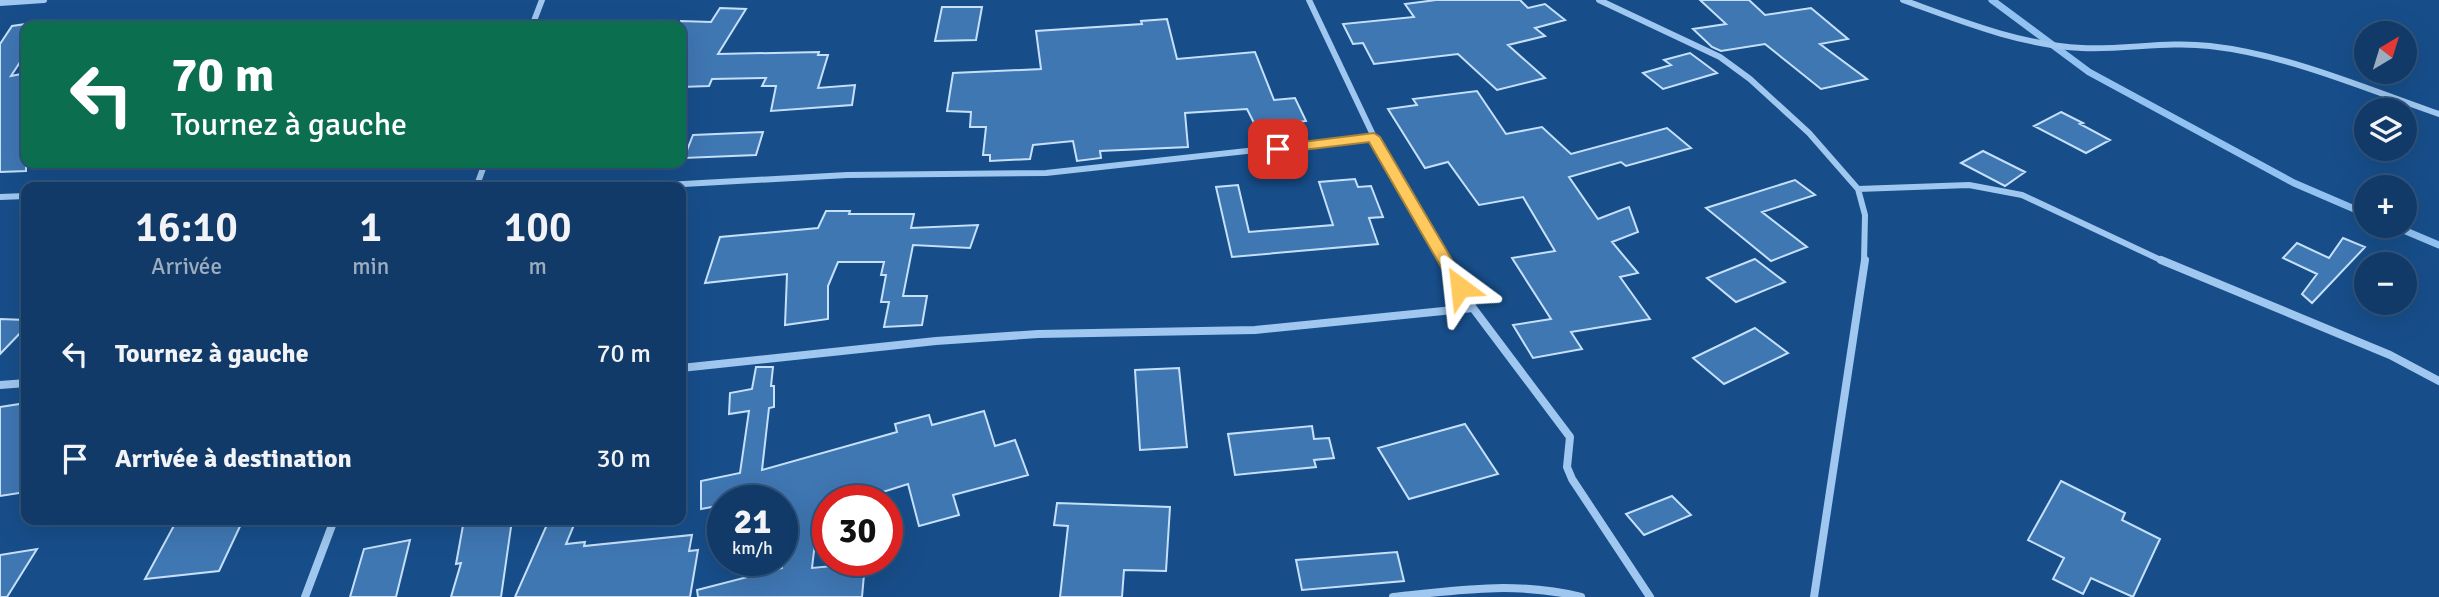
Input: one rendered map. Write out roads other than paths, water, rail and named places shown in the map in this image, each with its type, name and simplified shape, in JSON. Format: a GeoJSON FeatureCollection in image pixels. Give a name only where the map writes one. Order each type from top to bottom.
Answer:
{"type":"FeatureCollection","features":[{"type":"Feature","properties":{"kind":"street"},"geometry":{"type":"LineString","coordinates":[[0,3],[44,0]]}},
{"type":"Feature","properties":{"kind":"street"},"geometry":{"type":"LineString","coordinates":[[535,21],[542,0]]}},
{"type":"Feature","properties":{"kind":"street"},"geometry":{"type":"LineString","coordinates":[[1309,0],[1374,137],[1472,309],[1558,416],[1570,437],[1567,467],[1572,479],[1650,597]]}},
{"type":"Feature","properties":{"kind":"street"},"geometry":{"type":"LineString","coordinates":[[1599,0],[1720,57],[1750,79],[1809,133],[1858,189],[1865,215],[1865,258],[1814,597]]}},
{"type":"Feature","properties":{"kind":"street"},"geometry":{"type":"LineString","coordinates":[[1903,0],[2042,44],[2082,48],[2208,46],[2253,53],[2439,114]]}},
{"type":"Feature","properties":{"kind":"street"},"geometry":{"type":"LineString","coordinates":[[686,184],[847,175],[1046,173],[1374,137]]}},
{"type":"Feature","properties":{"kind":"street"},"geometry":{"type":"LineString","coordinates":[[1858,189],[1969,185],[2022,195],[2144,253],[2390,355],[2439,381]]}},
{"type":"Feature","properties":{"kind":"street"},"geometry":{"type":"LineString","coordinates":[[0,197],[21,196]]}},
{"type":"Feature","properties":{"kind":"street"},"geometry":{"type":"LineString","coordinates":[[686,367],[936,341],[1038,334],[1255,330],[1472,309]]}},
{"type":"Feature","properties":{"kind":"street"},"geometry":{"type":"LineString","coordinates":[[0,385],[21,383]]}},
{"type":"Feature","properties":{"kind":"street"},"geometry":{"type":"LineString","coordinates":[[305,597],[332,525]]}},
{"type":"Feature","properties":{"kind":"street"},"geometry":{"type":"LineString","coordinates":[[1393,597],[1510,586],[1553,588],[1581,597]]}},
{"type":"Feature","properties":{"kind":"waterway"},"geometry":{"type":"LineString","coordinates":[[1992,0],[2089,72],[2294,183],[2354,209]]}},
{"type":"Feature","properties":{"kind":"waterway"},"geometry":{"type":"LineString","coordinates":[[2417,236],[2439,245]]}}]}
